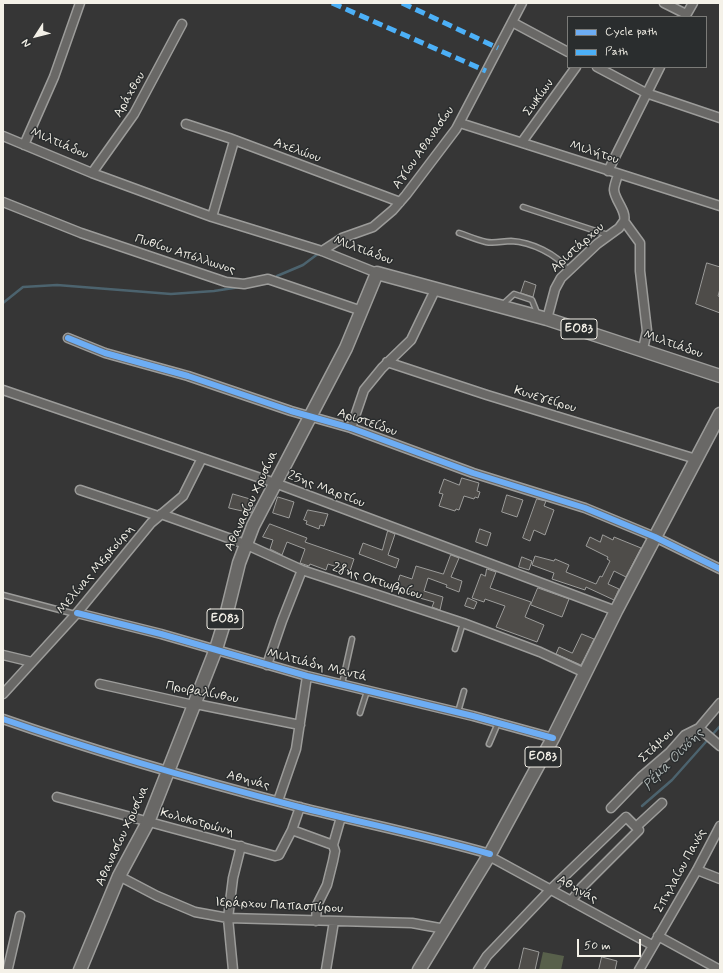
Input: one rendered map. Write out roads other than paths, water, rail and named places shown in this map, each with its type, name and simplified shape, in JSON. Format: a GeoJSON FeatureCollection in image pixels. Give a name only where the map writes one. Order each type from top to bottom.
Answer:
{"type":"FeatureCollection","features":[{"type":"Feature","properties":{"kind":"main road","name":"Αθανασίου Χρυσίνα"},"geometry":{"type":"LineString","coordinates":[[80,970],[119,876],[148,822],[216,649],[226,615],[234,578],[245,544],[274,484],[346,348],[377,272]]}},
{"type":"Feature","properties":{"kind":"main road","name":"Μιλτιάδου"},"geometry":{"type":"LineString","coordinates":[[377,272],[543,318],[720,376]]}},
{"type":"Feature","properties":{"kind":"main road","name":"ΕΟ83"},"geometry":{"type":"LineString","coordinates":[[419,970],[490,855],[553,738],[616,611],[720,414]]}},
{"type":"Feature","properties":{"kind":"street"},"geometry":{"type":"LineString","coordinates":[[24,145],[54,77],[80,3]]}},
{"type":"Feature","properties":{"kind":"street","name":"Αγίου Αθανασίου"},"geometry":{"type":"LineString","coordinates":[[322,251],[342,238],[373,227],[400,202],[460,122],[522,3]]}},
{"type":"Feature","properties":{"kind":"street"},"geometry":{"type":"LineString","coordinates":[[664,3],[686,16],[693,3]]}},
{"type":"Feature","properties":{"kind":"street"},"geometry":{"type":"LineString","coordinates":[[512,22],[567,51]]}},
{"type":"Feature","properties":{"kind":"street","name":"Αράχθου"},"geometry":{"type":"LineString","coordinates":[[92,173],[134,114],[182,24]]}},
{"type":"Feature","properties":{"kind":"street","name":"Σωκίων"},"geometry":{"type":"LineString","coordinates":[[522,142],[575,68]]}},
{"type":"Feature","properties":{"kind":"street"},"geometry":{"type":"LineString","coordinates":[[599,68],[646,93],[720,118]]}},
{"type":"Feature","properties":{"kind":"street"},"geometry":{"type":"LineString","coordinates":[[608,171],[659,68]]}},
{"type":"Feature","properties":{"kind":"street","name":"Μιλήτου"},"geometry":{"type":"LineString","coordinates":[[460,122],[720,206]]}},
{"type":"Feature","properties":{"kind":"street","name":"Αχελώου"},"geometry":{"type":"LineString","coordinates":[[186,124],[400,202]]}},
{"type":"Feature","properties":{"kind":"street","name":"Μιλτιάδου"},"geometry":{"type":"LineString","coordinates":[[3,136],[92,173],[212,217],[322,251],[377,272]]}},
{"type":"Feature","properties":{"kind":"street"},"geometry":{"type":"LineString","coordinates":[[212,217],[234,141]]}},
{"type":"Feature","properties":{"kind":"street"},"geometry":{"type":"LineString","coordinates":[[618,174],[614,191],[619,206],[625,215],[624,221],[640,244],[640,271],[647,331],[643,350]]}},
{"type":"Feature","properties":{"kind":"street","name":"Πυθίου Απόλλωνος"},"geometry":{"type":"LineString","coordinates":[[3,202],[82,234],[226,282],[242,284],[268,279],[362,311]]}},
{"type":"Feature","properties":{"kind":"street","name":"Αριστάρχου"},"geometry":{"type":"LineString","coordinates":[[543,318],[556,285],[568,270],[608,235],[618,229],[624,221]]}},
{"type":"Feature","properties":{"kind":"street"},"geometry":{"type":"LineString","coordinates":[[351,428],[364,390],[387,362],[412,340],[436,288]]}},
{"type":"Feature","properties":{"kind":"street","name":"Αριστείδου"},"geometry":{"type":"LineString","coordinates":[[68,338],[106,353],[188,376],[351,428],[473,473],[585,508],[655,537]]}},
{"type":"Feature","properties":{"kind":"street","name":"Κυνεγείρου"},"geometry":{"type":"LineString","coordinates":[[387,362],[486,395],[696,459]]}},
{"type":"Feature","properties":{"kind":"street","name":"25ης Μαρτίου"},"geometry":{"type":"LineString","coordinates":[[3,391],[202,458],[616,611]]}},
{"type":"Feature","properties":{"kind":"street","name":"Μελίνας Μερκούρη"},"geometry":{"type":"LineString","coordinates":[[3,694],[77,614],[110,572],[160,515],[183,496],[202,458]]}},
{"type":"Feature","properties":{"kind":"street","name":"28ης Οκτωβρίου"},"geometry":{"type":"LineString","coordinates":[[80,490],[245,544],[302,570],[463,623],[540,652],[585,673]]}},
{"type":"Feature","properties":{"kind":"street"},"geometry":{"type":"LineString","coordinates":[[655,537],[720,569]]}},
{"type":"Feature","properties":{"kind":"street"},"geometry":{"type":"LineString","coordinates":[[267,666],[282,621],[302,570]]}},
{"type":"Feature","properties":{"kind":"street","name":"Μιλτιάδη Μαντά"},"geometry":{"type":"LineString","coordinates":[[77,614],[216,649],[267,666],[498,722],[553,738]]}},
{"type":"Feature","properties":{"kind":"street"},"geometry":{"type":"LineString","coordinates":[[3,655],[32,662]]}},
{"type":"Feature","properties":{"kind":"street"},"geometry":{"type":"LineString","coordinates":[[278,801],[296,749],[307,676]]}},
{"type":"Feature","properties":{"kind":"street","name":"Προβαλίνθου"},"geometry":{"type":"LineString","coordinates":[[100,684],[194,705],[300,725]]}},
{"type":"Feature","properties":{"kind":"street","name":"Στάμου"},"geometry":{"type":"LineString","coordinates":[[611,808],[641,777],[670,752],[685,735],[699,728],[720,703]]}},
{"type":"Feature","properties":{"kind":"street","name":"Αθηνάς"},"geometry":{"type":"LineString","coordinates":[[3,718],[84,747],[168,771],[300,807],[417,834],[490,855],[652,945]]}},
{"type":"Feature","properties":{"kind":"street"},"geometry":{"type":"LineString","coordinates":[[699,728],[720,746]]}},
{"type":"Feature","properties":{"kind":"street","name":"Κολοκοτρώνη"},"geometry":{"type":"LineString","coordinates":[[57,797],[274,856],[279,855],[292,830],[300,807]]}},
{"type":"Feature","properties":{"kind":"street"},"geometry":{"type":"LineString","coordinates":[[636,827],[662,803]]}},
{"type":"Feature","properties":{"kind":"street"},"geometry":{"type":"LineString","coordinates":[[316,921],[317,906],[327,885],[335,850],[333,845],[341,817]]}},
{"type":"Feature","properties":{"kind":"street"},"geometry":{"type":"LineString","coordinates":[[478,970],[487,956],[551,890],[626,817],[639,830],[582,887],[572,901]]}},
{"type":"Feature","properties":{"kind":"street","name":"Σπηλαίου Πανός"},"geometry":{"type":"LineString","coordinates":[[639,970],[652,945],[697,870],[720,826]]}},
{"type":"Feature","properties":{"kind":"street"},"geometry":{"type":"LineString","coordinates":[[292,830],[333,845]]}},
{"type":"Feature","properties":{"kind":"street"},"geometry":{"type":"LineString","coordinates":[[233,970],[228,918],[233,878],[241,846]]}},
{"type":"Feature","properties":{"kind":"street"},"geometry":{"type":"LineString","coordinates":[[697,870],[720,879]]}},
{"type":"Feature","properties":{"kind":"street","name":"Ιεράρχου Παπασπύρου"},"geometry":{"type":"LineString","coordinates":[[119,876],[157,896],[195,912],[228,918],[412,923],[445,929]]}},
{"type":"Feature","properties":{"kind":"street"},"geometry":{"type":"LineString","coordinates":[[8,968],[20,916]]}},
{"type":"Feature","properties":{"kind":"street"},"geometry":{"type":"LineString","coordinates":[[326,970],[334,921]]}},
{"type":"Feature","properties":{"kind":"street"},"geometry":{"type":"LineString","coordinates":[[658,936],[720,970]]}},
{"type":"Feature","properties":{"kind":"lane"},"geometry":{"type":"LineString","coordinates":[[523,207],[608,235]]}},
{"type":"Feature","properties":{"kind":"lane"},"geometry":{"type":"LineString","coordinates":[[459,233],[486,242],[512,241],[523,243],[553,255],[559,259],[568,270]]}},
{"type":"Feature","properties":{"kind":"lane"},"geometry":{"type":"LineString","coordinates":[[3,595],[77,614]]}},
{"type":"Feature","properties":{"kind":"lane"},"geometry":{"type":"LineString","coordinates":[[455,649],[463,623]]}},
{"type":"Feature","properties":{"kind":"lane"},"geometry":{"type":"LineString","coordinates":[[342,685],[352,639]]}},
{"type":"Feature","properties":{"kind":"lane"},"geometry":{"type":"LineString","coordinates":[[360,713],[367,691]]}},
{"type":"Feature","properties":{"kind":"lane"},"geometry":{"type":"LineString","coordinates":[[458,712],[464,691]]}},
{"type":"Feature","properties":{"kind":"lane"},"geometry":{"type":"LineString","coordinates":[[489,744],[498,722]]}},
{"type":"Feature","properties":{"kind":"waterway"},"geometry":{"type":"LineString","coordinates":[[277,276],[303,265],[319,253]]}},
{"type":"Feature","properties":{"kind":"waterway"},"geometry":{"type":"LineString","coordinates":[[3,303],[23,287],[57,285],[171,294],[214,291],[240,287]]}},
{"type":"Feature","properties":{"kind":"waterway","name":"Ρέμα Οινόης"},"geometry":{"type":"LineString","coordinates":[[642,806],[672,780],[720,726]]}}]}
